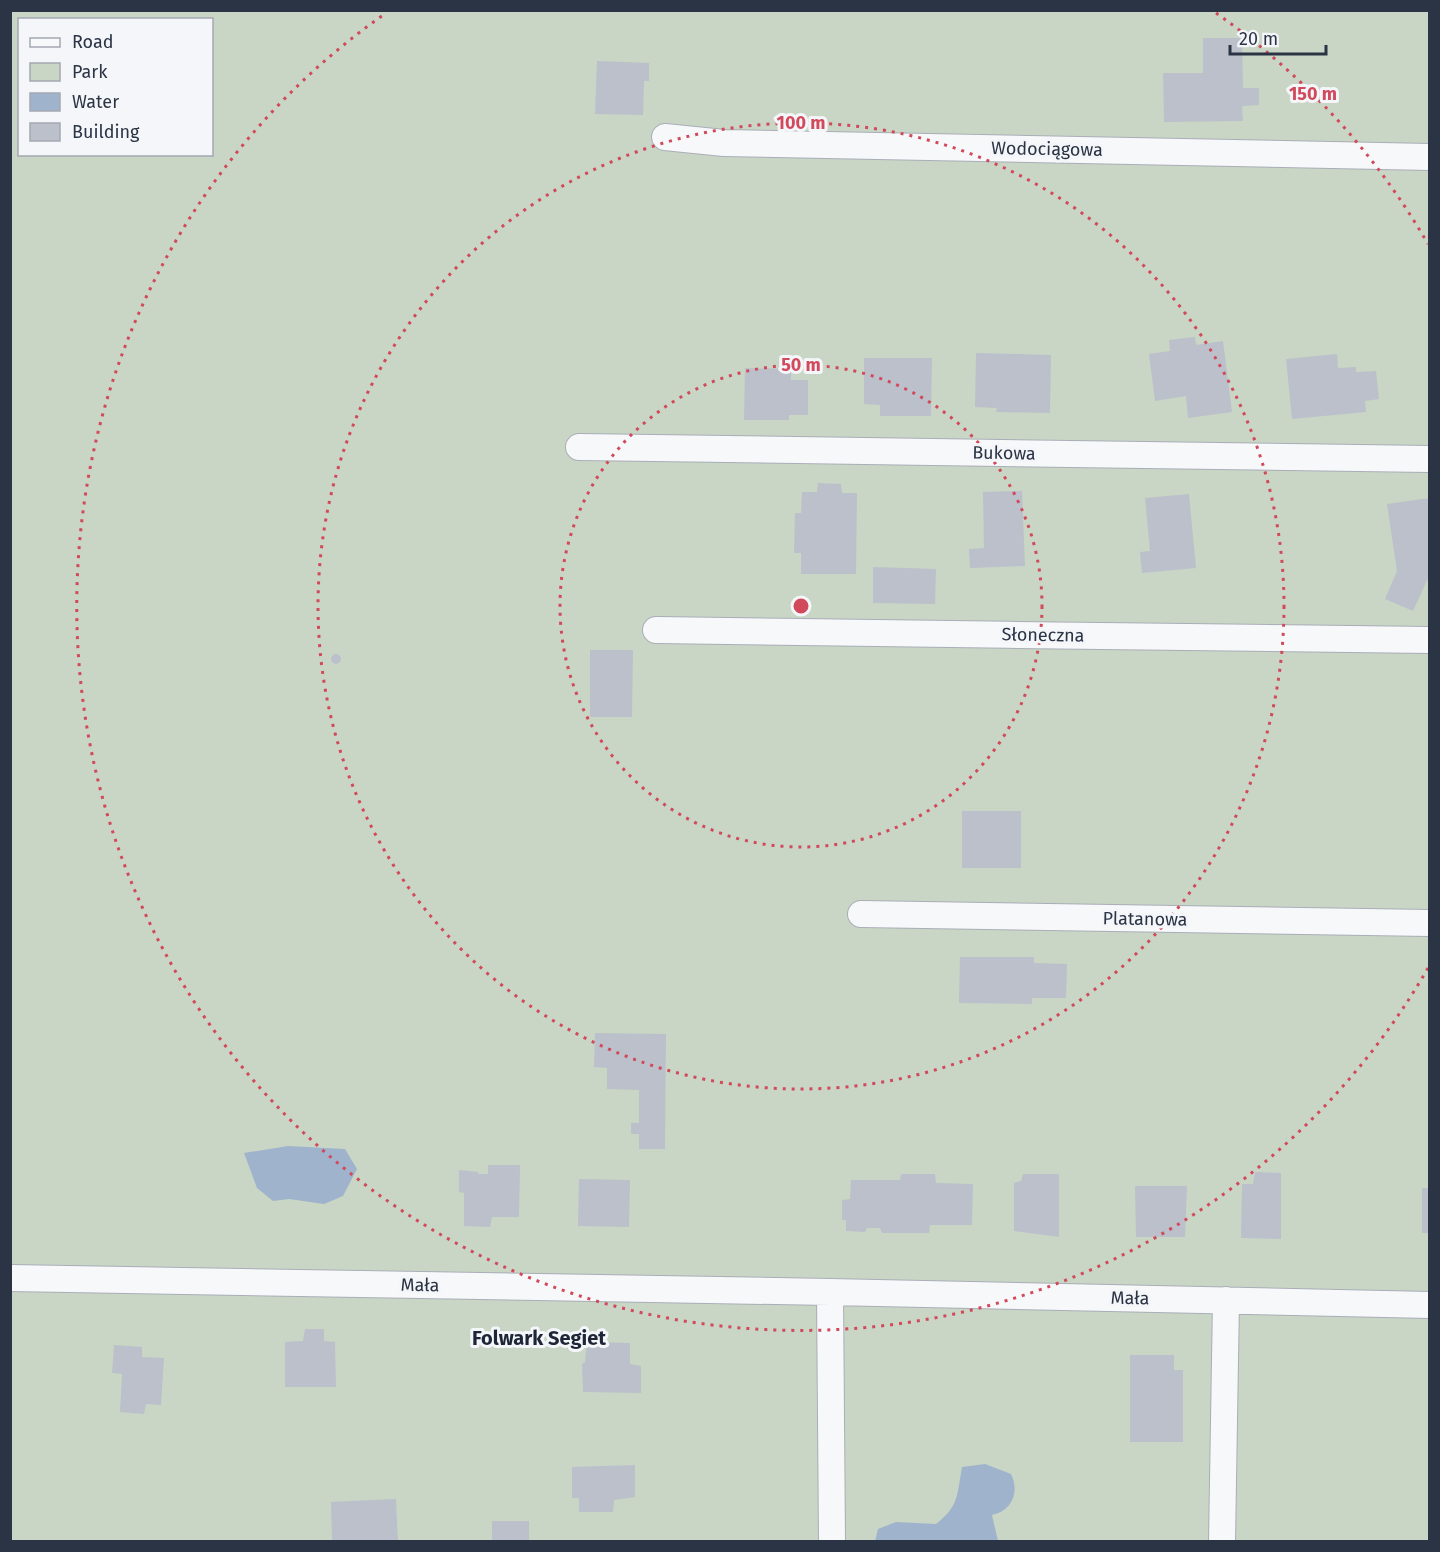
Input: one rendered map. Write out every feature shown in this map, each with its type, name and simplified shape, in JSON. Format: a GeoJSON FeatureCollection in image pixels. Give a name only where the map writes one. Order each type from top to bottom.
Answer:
{"type":"FeatureCollection","features":[{"type":"Feature","properties":{"kind":"street","name":"Wodociągowa"},"geometry":{"type":"LineString","coordinates":[[665,137],[724,143],[1430,156]]}},
{"type":"Feature","properties":{"kind":"street","name":"Bukowa"},"geometry":{"type":"LineString","coordinates":[[579,447],[1430,459]]}},
{"type":"Feature","properties":{"kind":"street","name":"Słoneczna"},"geometry":{"type":"LineString","coordinates":[[656,630],[1430,640]]}},
{"type":"Feature","properties":{"kind":"street","name":"Platanowa"},"geometry":{"type":"LineString","coordinates":[[861,914],[1430,923]]}},
{"type":"Feature","properties":{"kind":"street","name":"Mała"},"geometry":{"type":"LineString","coordinates":[[10,1278],[1430,1305]]}},
{"type":"Feature","properties":{"kind":"street"},"geometry":{"type":"LineString","coordinates":[[830,1292],[832,1542]]}},
{"type":"Feature","properties":{"kind":"street"},"geometry":{"type":"LineString","coordinates":[[1222,1542],[1226,1300]]}},
{"type":"Feature","properties":{"kind":"green space"},"geometry":{"type":"Polygon","coordinates":[[[11,11],[1429,11],[1429,1541],[11,1542],[11,11]]]}},
{"type":"Feature","properties":{"kind":"water"},"geometry":{"type":"Polygon","coordinates":[[[288,1146],[345,1149],[357,1169],[343,1196],[324,1204],[289,1199],[273,1201],[257,1188],[244,1153],[288,1146]]]}},
{"type":"Feature","properties":{"kind":"water"},"geometry":{"type":"Polygon","coordinates":[[[985,1464],[1011,1474],[1014,1481],[1014,1494],[1009,1505],[999,1513],[992,1515],[998,1541],[875,1541],[878,1529],[896,1522],[936,1524],[944,1518],[956,1499],[962,1467],[985,1464]]]}},
{"type":"Feature","properties":{"kind":"building"},"geometry":{"type":"Polygon","coordinates":[[[1203,38],[1242,38],[1243,88],[1259,88],[1259,105],[1242,106],[1243,121],[1164,122],[1163,73],[1203,73],[1203,38]]]}},
{"type":"Feature","properties":{"kind":"building"},"geometry":{"type":"Polygon","coordinates":[[[597,61],[649,63],[649,81],[644,81],[643,115],[595,114],[597,61]]]}},
{"type":"Feature","properties":{"kind":"building"},"geometry":{"type":"Polygon","coordinates":[[[1195,337],[1196,345],[1223,341],[1232,412],[1188,418],[1186,396],[1155,401],[1149,354],[1170,351],[1169,340],[1195,337]]]}},
{"type":"Feature","properties":{"kind":"building"},"geometry":{"type":"Polygon","coordinates":[[[976,353],[1051,355],[1050,413],[996,412],[997,408],[975,407],[976,353]]]}},
{"type":"Feature","properties":{"kind":"building"},"geometry":{"type":"Polygon","coordinates":[[[1337,354],[1338,368],[1356,367],[1356,372],[1376,371],[1379,399],[1365,401],[1366,412],[1292,419],[1286,359],[1337,354]]]}},
{"type":"Feature","properties":{"kind":"building"},"geometry":{"type":"Polygon","coordinates":[[[864,358],[932,358],[931,416],[880,416],[880,405],[864,404],[864,358]]]}},
{"type":"Feature","properties":{"kind":"building"},"geometry":{"type":"Polygon","coordinates":[[[745,368],[791,369],[791,380],[808,380],[808,415],[789,415],[789,420],[744,420],[745,368]]]}},
{"type":"Feature","properties":{"kind":"building"},"geometry":{"type":"Polygon","coordinates":[[[818,483],[841,484],[842,493],[857,493],[856,574],[801,574],[801,553],[794,553],[795,513],[801,513],[802,492],[817,492],[818,483]]]}},
{"type":"Feature","properties":{"kind":"building"},"geometry":{"type":"Polygon","coordinates":[[[1022,491],[1025,566],[970,568],[969,549],[984,548],[983,492],[1022,491]]]}},
{"type":"Feature","properties":{"kind":"building"},"geometry":{"type":"Polygon","coordinates":[[[1189,494],[1196,568],[1142,573],[1140,552],[1150,551],[1145,498],[1189,494]]]}},
{"type":"Feature","properties":{"kind":"building"},"geometry":{"type":"Polygon","coordinates":[[[1430,498],[1430,574],[1413,611],[1385,599],[1397,571],[1387,504],[1430,498]]]}},
{"type":"Feature","properties":{"kind":"building"},"geometry":{"type":"Polygon","coordinates":[[[873,567],[936,569],[935,604],[873,603],[873,567]]]}},
{"type":"Feature","properties":{"kind":"building"},"geometry":{"type":"Polygon","coordinates":[[[590,650],[633,650],[632,717],[590,717],[590,650]]]}},
{"type":"Feature","properties":{"kind":"building"},"geometry":{"type":"Polygon","coordinates":[[[336,654],[341,659],[336,664],[331,659],[336,654]]]}},
{"type":"Feature","properties":{"kind":"building"},"geometry":{"type":"Polygon","coordinates":[[[962,811],[1021,811],[1021,868],[962,868],[962,811]]]}},
{"type":"Feature","properties":{"kind":"building"},"geometry":{"type":"Polygon","coordinates":[[[960,957],[1034,957],[1034,963],[1067,964],[1066,998],[1032,998],[1032,1004],[959,1003],[960,957]]]}},
{"type":"Feature","properties":{"kind":"building"},"geometry":{"type":"Polygon","coordinates":[[[595,1033],[666,1034],[665,1149],[639,1149],[639,1134],[631,1134],[631,1123],[639,1123],[639,1090],[607,1089],[607,1068],[594,1067],[595,1033]]]}},
{"type":"Feature","properties":{"kind":"building"},"geometry":{"type":"Polygon","coordinates":[[[488,1165],[520,1165],[519,1217],[492,1217],[490,1227],[464,1226],[464,1193],[459,1192],[459,1170],[488,1174],[488,1165]]]}},
{"type":"Feature","properties":{"kind":"building"},"geometry":{"type":"Polygon","coordinates":[[[1255,1172],[1281,1173],[1281,1239],[1241,1238],[1242,1184],[1253,1184],[1255,1172]]]}},
{"type":"Feature","properties":{"kind":"building"},"geometry":{"type":"Polygon","coordinates":[[[901,1174],[935,1174],[936,1183],[973,1184],[972,1225],[930,1225],[929,1233],[882,1233],[880,1228],[867,1228],[865,1232],[846,1231],[846,1220],[842,1220],[842,1200],[850,1199],[851,1180],[900,1180],[901,1174]]]}},
{"type":"Feature","properties":{"kind":"building"},"geometry":{"type":"Polygon","coordinates":[[[1023,1174],[1059,1174],[1059,1237],[1014,1231],[1014,1183],[1021,1181],[1023,1174]]]}},
{"type":"Feature","properties":{"kind":"building"},"geometry":{"type":"Polygon","coordinates":[[[579,1179],[630,1180],[629,1227],[578,1226],[579,1179]]]}},
{"type":"Feature","properties":{"kind":"building"},"geometry":{"type":"Polygon","coordinates":[[[1135,1186],[1187,1186],[1185,1237],[1136,1237],[1135,1186]]]}},
{"type":"Feature","properties":{"kind":"building"},"geometry":{"type":"Polygon","coordinates":[[[1422,1188],[1430,1188],[1430,1233],[1422,1233],[1422,1188]]]}},
{"type":"Feature","properties":{"kind":"building"},"geometry":{"type":"Polygon","coordinates":[[[305,1329],[324,1329],[324,1341],[335,1342],[336,1387],[285,1387],[285,1342],[303,1341],[305,1329]]]}},
{"type":"Feature","properties":{"kind":"building"},"geometry":{"type":"Polygon","coordinates":[[[587,1342],[630,1343],[630,1364],[641,1366],[641,1393],[583,1392],[582,1364],[585,1362],[587,1342]]]}},
{"type":"Feature","properties":{"kind":"building"},"geometry":{"type":"Polygon","coordinates":[[[114,1345],[142,1347],[142,1357],[164,1358],[161,1405],[146,1404],[144,1414],[120,1412],[122,1374],[112,1373],[114,1345]]]}},
{"type":"Feature","properties":{"kind":"building"},"geometry":{"type":"Polygon","coordinates":[[[1130,1355],[1174,1355],[1174,1370],[1183,1370],[1183,1442],[1130,1442],[1130,1355]]]}},
{"type":"Feature","properties":{"kind":"building"},"geometry":{"type":"Polygon","coordinates":[[[635,1465],[635,1497],[614,1500],[613,1512],[579,1512],[579,1498],[572,1498],[572,1467],[635,1465]]]}},
{"type":"Feature","properties":{"kind":"building"},"geometry":{"type":"Polygon","coordinates":[[[396,1499],[398,1542],[332,1542],[331,1502],[396,1499]]]}},
{"type":"Feature","properties":{"kind":"building"},"geometry":{"type":"Polygon","coordinates":[[[492,1521],[529,1521],[529,1542],[492,1542],[492,1521]]]}},
{"type":"Feature","properties":{"kind":"district","name":"Folwark Segiet"},"geometry":{"type":"Point","coordinates":[539,1338]}}]}
